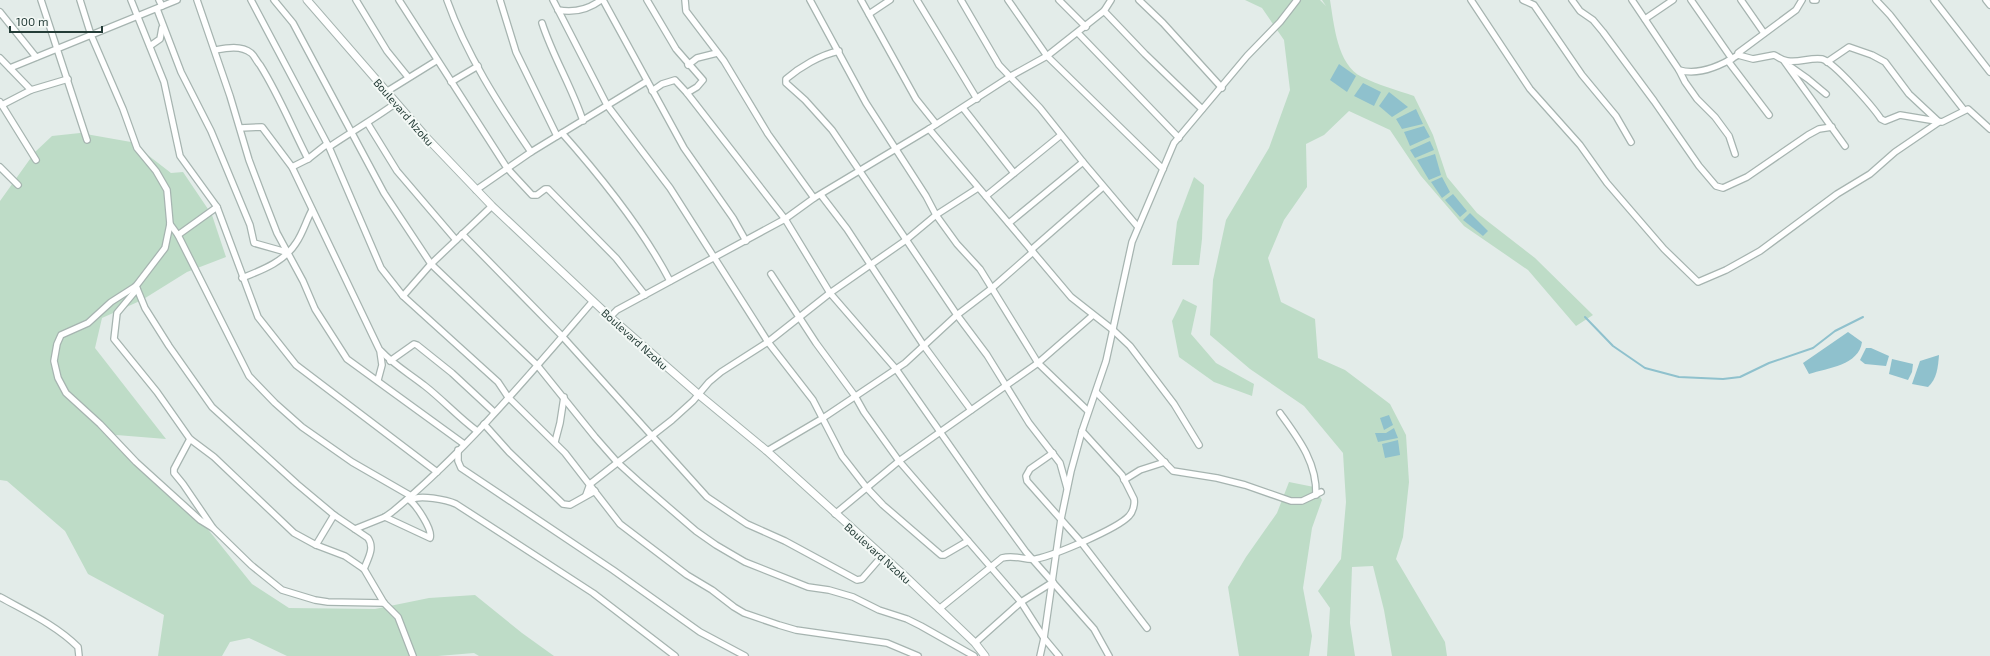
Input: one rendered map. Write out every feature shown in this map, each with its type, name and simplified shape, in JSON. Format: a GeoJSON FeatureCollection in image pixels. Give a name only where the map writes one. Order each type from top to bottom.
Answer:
{"type":"FeatureCollection","features":[{"type":"Feature","properties":{"kind":"street"},"geometry":{"type":"LineString","coordinates":[[41,0],[87,140]]}},
{"type":"Feature","properties":{"kind":"street"},"geometry":{"type":"LineString","coordinates":[[80,0],[91,35],[123,108],[137,148],[156,171],[167,190],[170,224],[165,248],[117,313],[114,339],[157,392],[190,439],[214,457],[294,533],[316,545],[344,556],[364,568],[384,603],[398,617],[414,656]]}},
{"type":"Feature","properties":{"kind":"street"},"geometry":{"type":"LineString","coordinates":[[131,0],[164,82],[180,156],[217,207],[242,278],[258,317],[296,365],[437,472]]}},
{"type":"Feature","properties":{"kind":"street"},"geometry":{"type":"LineString","coordinates":[[150,46],[160,39],[161,23],[159,0]]}},
{"type":"Feature","properties":{"kind":"street"},"geometry":{"type":"LineString","coordinates":[[10,68],[177,0]]}},
{"type":"Feature","properties":{"kind":"street"},"geometry":{"type":"LineString","coordinates":[[198,0],[260,191],[287,252],[303,281],[315,309],[347,359],[378,380],[464,444]]}},
{"type":"Feature","properties":{"kind":"street"},"geometry":{"type":"LineString","coordinates":[[251,0],[328,146],[381,268],[403,296],[498,382],[508,397],[555,442],[590,484],[620,524],[687,576],[744,613],[796,630],[887,643],[918,656]]}},
{"type":"Feature","properties":{"kind":"street"},"geometry":{"type":"LineString","coordinates":[[274,0],[293,23],[384,193],[431,264],[537,365],[617,462],[681,519],[734,556],[766,571],[808,587],[830,590],[853,597],[879,610],[907,619],[974,656]]}},
{"type":"Feature","properties":{"kind":"street","name":"Boulevard Nzoku"},"geometry":{"type":"LineString","coordinates":[[307,0],[386,92],[492,206],[610,317],[698,394],[767,451],[939,609],[975,643],[985,656]]}},
{"type":"Feature","properties":{"kind":"street"},"geometry":{"type":"LineString","coordinates":[[356,0],[387,51],[408,77]]}},
{"type":"Feature","properties":{"kind":"street"},"geometry":{"type":"LineString","coordinates":[[399,0],[450,82],[507,168],[532,195],[537,196],[544,189],[548,189],[616,258],[645,295]]}},
{"type":"Feature","properties":{"kind":"street"},"geometry":{"type":"LineString","coordinates":[[446,0],[478,66],[531,152]]}},
{"type":"Feature","properties":{"kind":"street"},"geometry":{"type":"LineString","coordinates":[[500,0],[516,52],[559,134],[584,158],[649,245],[670,281]]}},
{"type":"Feature","properties":{"kind":"street"},"geometry":{"type":"LineString","coordinates":[[554,0],[607,105],[670,188],[768,342],[813,400],[842,456],[866,487],[913,532],[941,555],[944,555],[968,541]]}},
{"type":"Feature","properties":{"kind":"street"},"geometry":{"type":"LineString","coordinates":[[558,10],[567,12],[577,10],[602,0],[684,148],[733,218],[746,241]]}},
{"type":"Feature","properties":{"kind":"street"},"geometry":{"type":"LineString","coordinates":[[647,0],[667,36],[688,65],[703,81],[687,93]]}},
{"type":"Feature","properties":{"kind":"street"},"geometry":{"type":"LineString","coordinates":[[685,0],[686,11],[740,86],[768,134],[814,198]]}},
{"type":"Feature","properties":{"kind":"street"},"geometry":{"type":"LineString","coordinates":[[810,0],[866,103],[926,196],[936,216],[957,244],[980,269],[1038,363],[1088,411]]}},
{"type":"Feature","properties":{"kind":"street"},"geometry":{"type":"LineString","coordinates":[[861,0],[916,99],[936,124]]}},
{"type":"Feature","properties":{"kind":"street"},"geometry":{"type":"LineString","coordinates":[[869,14],[890,0]]}},
{"type":"Feature","properties":{"kind":"street"},"geometry":{"type":"LineString","coordinates":[[917,0],[977,99]]}},
{"type":"Feature","properties":{"kind":"street"},"geometry":{"type":"LineString","coordinates":[[961,0],[999,65],[1040,108],[1138,228]]}},
{"type":"Feature","properties":{"kind":"street"},"geometry":{"type":"LineString","coordinates":[[1008,0],[1047,56],[1163,169]]}},
{"type":"Feature","properties":{"kind":"street"},"geometry":{"type":"LineString","coordinates":[[1059,0],[1086,27]]}},
{"type":"Feature","properties":{"kind":"street"},"geometry":{"type":"LineString","coordinates":[[610,317],[617,310],[784,219],[814,198],[860,172],[963,108],[1011,76],[1047,56],[1086,27],[1104,11],[1110,0]]}},
{"type":"Feature","properties":{"kind":"street"},"geometry":{"type":"LineString","coordinates":[[1139,0],[1163,23],[1222,88]]}},
{"type":"Feature","properties":{"kind":"street"},"geometry":{"type":"LineString","coordinates":[[1040,656],[1053,582],[1061,519],[1067,490],[1082,431],[1096,392],[1113,330],[1126,267],[1138,228],[1170,151],[1179,138],[1247,56],[1287,15],[1297,0]]}},
{"type":"Feature","properties":{"kind":"street"},"geometry":{"type":"LineString","coordinates":[[1472,0],[1530,89],[1580,145],[1607,183],[1664,249],[1698,282],[1726,270],[1760,251],[1837,194],[1870,174],[1895,152],[1940,122],[1947,120],[1964,110],[1971,111],[1990,129]]}},
{"type":"Feature","properties":{"kind":"street"},"geometry":{"type":"LineString","coordinates":[[1523,0],[1534,5],[1582,75],[1616,116],[1631,142]]}},
{"type":"Feature","properties":{"kind":"street"},"geometry":{"type":"LineString","coordinates":[[1572,0],[1580,11],[1593,20],[1603,32],[1654,101],[1688,151],[1716,186],[1723,188],[1742,180],[1808,134],[1819,129],[1832,127]]}},
{"type":"Feature","properties":{"kind":"street"},"geometry":{"type":"LineString","coordinates":[[1632,0],[1679,70],[1685,82],[1729,136],[1735,154]]}},
{"type":"Feature","properties":{"kind":"street"},"geometry":{"type":"LineString","coordinates":[[1644,19],[1673,0]]}},
{"type":"Feature","properties":{"kind":"street"},"geometry":{"type":"LineString","coordinates":[[1691,0],[1730,60],[1769,115]]}},
{"type":"Feature","properties":{"kind":"street"},"geometry":{"type":"LineString","coordinates":[[1741,0],[1764,33]]}},
{"type":"Feature","properties":{"kind":"street"},"geometry":{"type":"LineString","coordinates":[[1679,70],[1687,72],[1704,70],[1730,60],[1796,10],[1802,0]]}},
{"type":"Feature","properties":{"kind":"street"},"geometry":{"type":"LineString","coordinates":[[1876,0],[1902,30],[1964,110]]}},
{"type":"Feature","properties":{"kind":"street"},"geometry":{"type":"LineString","coordinates":[[1934,0],[1988,69]]}},
{"type":"Feature","properties":{"kind":"street"},"geometry":{"type":"LineString","coordinates":[[1986,0],[1990,5]]}},
{"type":"Feature","properties":{"kind":"street"},"geometry":{"type":"LineString","coordinates":[[1104,11],[1151,60],[1202,109]]}},
{"type":"Feature","properties":{"kind":"street"},"geometry":{"type":"LineString","coordinates":[[0,12],[36,57]]}},
{"type":"Feature","properties":{"kind":"street"},"geometry":{"type":"LineString","coordinates":[[161,23],[181,72],[211,131],[250,224],[254,243],[287,252]]}},
{"type":"Feature","properties":{"kind":"street"},"geometry":{"type":"LineString","coordinates":[[542,23],[550,47],[575,98],[583,121]]}},
{"type":"Feature","properties":{"kind":"street"},"geometry":{"type":"LineString","coordinates":[[1078,33],[1179,138]]}},
{"type":"Feature","properties":{"kind":"street"},"geometry":{"type":"LineString","coordinates":[[215,50],[241,48],[251,53],[264,72],[287,114],[291,127],[308,159]]}},
{"type":"Feature","properties":{"kind":"street"},"geometry":{"type":"LineString","coordinates":[[1827,62],[1849,48],[1876,57],[1888,66],[1909,94],[1940,122]]}},
{"type":"Feature","properties":{"kind":"street"},"geometry":{"type":"LineString","coordinates":[[839,51],[822,57],[799,70],[786,79],[786,84],[818,114],[832,130],[956,314],[987,355],[1029,423],[1060,463],[1067,490]]}},
{"type":"Feature","properties":{"kind":"street"},"geometry":{"type":"LineString","coordinates":[[688,65],[701,56],[717,53]]}},
{"type":"Feature","properties":{"kind":"street"},"geometry":{"type":"LineString","coordinates":[[1738,55],[1753,59],[1774,55],[1791,62],[1820,59],[1827,62],[1859,93],[1882,120],[1888,120],[1900,115],[1940,122]]}},
{"type":"Feature","properties":{"kind":"street"},"geometry":{"type":"LineString","coordinates":[[0,58],[30,90]]}},
{"type":"Feature","properties":{"kind":"street"},"geometry":{"type":"LineString","coordinates":[[386,92],[436,60]]}},
{"type":"Feature","properties":{"kind":"street"},"geometry":{"type":"LineString","coordinates":[[1784,60],[1846,146]]}},
{"type":"Feature","properties":{"kind":"street"},"geometry":{"type":"LineString","coordinates":[[450,82],[478,66]]}},
{"type":"Feature","properties":{"kind":"street"},"geometry":{"type":"LineString","coordinates":[[1789,66],[1826,94]]}},
{"type":"Feature","properties":{"kind":"street"},"geometry":{"type":"LineString","coordinates":[[36,160],[1,104],[30,90],[68,79]]}},
{"type":"Feature","properties":{"kind":"street"},"geometry":{"type":"LineString","coordinates":[[652,91],[662,84],[675,80],[687,93],[784,219],[830,293],[896,369],[939,433],[1017,539],[1094,629],[1109,656]]}},
{"type":"Feature","properties":{"kind":"street"},"geometry":{"type":"LineString","coordinates":[[476,190],[559,134],[583,121],[647,81]]}},
{"type":"Feature","properties":{"kind":"street"},"geometry":{"type":"LineString","coordinates":[[292,167],[308,159],[351,132],[368,124],[396,103]]}},
{"type":"Feature","properties":{"kind":"street"},"geometry":{"type":"LineString","coordinates":[[963,108],[1014,174]]}},
{"type":"Feature","properties":{"kind":"street"},"geometry":{"type":"LineString","coordinates":[[368,124],[397,171],[456,240]]}},
{"type":"Feature","properties":{"kind":"street"},"geometry":{"type":"LineString","coordinates":[[240,128],[262,127],[292,167],[380,351],[382,365],[378,380]]}},
{"type":"Feature","properties":{"kind":"street"},"geometry":{"type":"LineString","coordinates":[[929,129],[1071,297],[1092,316],[1113,330],[1130,346],[1174,404],[1199,445]]}},
{"type":"Feature","properties":{"kind":"street"},"geometry":{"type":"LineString","coordinates":[[986,196],[1061,135]]}},
{"type":"Feature","properties":{"kind":"street"},"geometry":{"type":"LineString","coordinates":[[1009,223],[1083,162]]}},
{"type":"Feature","properties":{"kind":"street"},"geometry":{"type":"LineString","coordinates":[[0,167],[18,185]]}},
{"type":"Feature","properties":{"kind":"street"},"geometry":{"type":"LineString","coordinates":[[767,451],[823,418],[896,369],[924,346],[956,314],[991,289],[1103,186]]}},
{"type":"Feature","properties":{"kind":"street"},"geometry":{"type":"LineString","coordinates":[[586,495],[590,484],[687,407],[721,372],[768,342],[801,318],[830,293],[906,240],[936,216],[978,188]]}},
{"type":"Feature","properties":{"kind":"street"},"geometry":{"type":"LineString","coordinates":[[821,195],[833,209],[924,346],[971,410]]}},
{"type":"Feature","properties":{"kind":"street"},"geometry":{"type":"LineString","coordinates":[[403,296],[431,264],[492,206]]}},
{"type":"Feature","properties":{"kind":"street"},"geometry":{"type":"LineString","coordinates":[[178,235],[217,207]]}},
{"type":"Feature","properties":{"kind":"street"},"geometry":{"type":"LineString","coordinates":[[242,278],[275,263],[287,252],[298,240],[312,210]]}},
{"type":"Feature","properties":{"kind":"street"},"geometry":{"type":"LineString","coordinates":[[170,224],[178,235],[249,376],[275,403],[302,427],[352,462],[410,498],[432,534],[430,538],[385,517]]}},
{"type":"Feature","properties":{"kind":"street"},"geometry":{"type":"LineString","coordinates":[[462,234],[562,336],[653,435],[707,497],[753,528],[785,541],[857,580],[862,579],[882,556]]}},
{"type":"Feature","properties":{"kind":"street"},"geometry":{"type":"LineString","coordinates":[[771,274],[816,343],[899,460],[1021,602],[1044,638],[1059,656]]}},
{"type":"Feature","properties":{"kind":"street"},"geometry":{"type":"LineString","coordinates":[[137,287],[145,308],[169,346],[212,407],[297,484],[334,515],[368,538],[372,549],[364,568]]}},
{"type":"Feature","properties":{"kind":"street"},"geometry":{"type":"LineString","coordinates":[[137,287],[111,302],[88,323],[61,335],[57,344],[54,361],[61,387],[71,399],[100,424],[124,450],[200,520],[212,528],[251,565],[282,590],[315,600],[328,602],[384,603]]}},
{"type":"Feature","properties":{"kind":"street"},"geometry":{"type":"LineString","coordinates":[[355,529],[385,517],[410,498],[484,424],[593,301]]}},
{"type":"Feature","properties":{"kind":"street"},"geometry":{"type":"LineString","coordinates":[[835,514],[899,460],[1038,363],[1092,316]]}},
{"type":"Feature","properties":{"kind":"street"},"geometry":{"type":"LineString","coordinates":[[390,361],[414,344],[417,345],[452,373],[494,412]]}},
{"type":"Feature","properties":{"kind":"street"},"geometry":{"type":"LineString","coordinates":[[380,351],[390,361],[426,387],[461,419],[477,431]]}},
{"type":"Feature","properties":{"kind":"street"},"geometry":{"type":"LineString","coordinates":[[1096,392],[1173,471],[1217,478],[1245,485],[1286,500],[1302,501],[1319,494],[1316,480],[1310,459],[1300,441],[1280,413]]}},
{"type":"Feature","properties":{"kind":"street"},"geometry":{"type":"LineString","coordinates":[[555,442],[564,397]]}},
{"type":"Feature","properties":{"kind":"street"},"geometry":{"type":"LineString","coordinates":[[484,424],[508,452],[563,504],[570,505],[595,491]]}},
{"type":"Feature","properties":{"kind":"street"},"geometry":{"type":"LineString","coordinates":[[939,609],[990,567],[1006,557],[1019,556],[1034,559],[1056,552],[1081,542],[1121,522],[1130,515],[1134,499],[1124,480],[1102,452],[1082,431]]}},
{"type":"Feature","properties":{"kind":"street"},"geometry":{"type":"LineString","coordinates":[[190,439],[173,471],[212,528]]}},
{"type":"Feature","properties":{"kind":"street"},"geometry":{"type":"LineString","coordinates":[[458,450],[458,461],[461,468],[613,570],[700,632],[745,656]]}},
{"type":"Feature","properties":{"kind":"street"},"geometry":{"type":"LineString","coordinates":[[1053,453],[1030,469],[1026,476],[1027,481],[1081,542],[1147,628]]}},
{"type":"Feature","properties":{"kind":"street"},"geometry":{"type":"LineString","coordinates":[[1124,480],[1140,470],[1165,462]]}},
{"type":"Feature","properties":{"kind":"street"},"geometry":{"type":"LineString","coordinates":[[410,498],[417,497],[446,500],[456,504],[593,593],[675,656]]}},
{"type":"Feature","properties":{"kind":"street"},"geometry":{"type":"LineString","coordinates":[[316,545],[334,515]]}},
{"type":"Feature","properties":{"kind":"street"},"geometry":{"type":"LineString","coordinates":[[975,643],[1021,602],[1053,582]]}},
{"type":"Feature","properties":{"kind":"street"},"geometry":{"type":"LineString","coordinates":[[0,597],[44,621],[70,639],[78,647],[79,656]]}},
{"type":"Feature","properties":{"kind":"green space"},"geometry":{"type":"Polygon","coordinates":[[[1245,0],[1320,0],[1326,6],[1322,0],[1330,0],[1335,32],[1342,54],[1347,63],[1362,77],[1414,96],[1433,135],[1447,177],[1477,213],[1535,258],[1593,315],[1576,326],[1528,270],[1464,226],[1421,176],[1390,130],[1349,111],[1324,135],[1306,144],[1307,187],[1284,220],[1268,258],[1281,302],[1315,319],[1318,358],[1345,370],[1390,404],[1406,435],[1409,482],[1403,537],[1396,559],[1445,642],[1447,656],[1392,656],[1384,610],[1373,566],[1352,567],[1350,623],[1355,656],[1327,656],[1330,608],[1318,591],[1341,559],[1346,502],[1343,453],[1304,406],[1250,369],[1210,335],[1213,280],[1226,220],[1269,148],[1290,90],[1284,40],[1262,8],[1245,0]]]}},
{"type":"Feature","properties":{"kind":"green space"},"geometry":{"type":"Polygon","coordinates":[[[80,133],[131,142],[171,173],[183,172],[212,215],[226,257],[187,272],[142,300],[102,318],[95,348],[166,439],[104,434],[206,527],[252,584],[289,608],[375,609],[429,598],[475,595],[522,633],[554,656],[479,656],[474,653],[438,656],[287,656],[249,638],[230,642],[222,656],[158,656],[164,615],[88,574],[65,531],[7,481],[0,480],[0,201],[35,152],[52,136],[80,133]]]}},
{"type":"Feature","properties":{"kind":"green space"},"geometry":{"type":"Polygon","coordinates":[[[1194,177],[1204,185],[1202,239],[1199,265],[1172,265],[1177,222],[1194,177]]]}},
{"type":"Feature","properties":{"kind":"green space"},"geometry":{"type":"Polygon","coordinates":[[[1183,299],[1197,306],[1191,334],[1216,363],[1254,384],[1252,396],[1214,382],[1179,357],[1172,321],[1183,299]]]}},
{"type":"Feature","properties":{"kind":"green space"},"geometry":{"type":"Polygon","coordinates":[[[1289,482],[1314,487],[1322,500],[1312,528],[1303,588],[1312,636],[1309,656],[1239,656],[1228,587],[1246,557],[1277,513],[1289,482]]]}},
{"type":"Feature","properties":{"kind":"water"},"geometry":{"type":"Polygon","coordinates":[[[1339,64],[1356,76],[1347,92],[1330,80],[1339,64]]]}},
{"type":"Feature","properties":{"kind":"water"},"geometry":{"type":"Polygon","coordinates":[[[1363,83],[1381,92],[1374,106],[1354,96],[1363,83]]]}},
{"type":"Feature","properties":{"kind":"water"},"geometry":{"type":"Polygon","coordinates":[[[1389,92],[1408,107],[1392,117],[1379,106],[1389,92]]]}},
{"type":"Feature","properties":{"kind":"water"},"geometry":{"type":"Polygon","coordinates":[[[1416,109],[1423,124],[1402,129],[1396,119],[1416,109]]]}},
{"type":"Feature","properties":{"kind":"water"},"geometry":{"type":"Polygon","coordinates":[[[1424,126],[1430,137],[1410,146],[1404,132],[1424,126]]]}},
{"type":"Feature","properties":{"kind":"water"},"geometry":{"type":"Polygon","coordinates":[[[1430,141],[1434,150],[1415,158],[1410,150],[1430,141]]]}},
{"type":"Feature","properties":{"kind":"water"},"geometry":{"type":"Polygon","coordinates":[[[1435,154],[1441,175],[1429,180],[1417,160],[1435,154]]]}},
{"type":"Feature","properties":{"kind":"water"},"geometry":{"type":"Polygon","coordinates":[[[1442,177],[1450,192],[1442,198],[1431,182],[1442,177]]]}},
{"type":"Feature","properties":{"kind":"water"},"geometry":{"type":"Polygon","coordinates":[[[1453,194],[1467,211],[1460,217],[1445,200],[1453,194]]]}},
{"type":"Feature","properties":{"kind":"water"},"geometry":{"type":"Polygon","coordinates":[[[1470,213],[1488,231],[1483,236],[1463,220],[1470,213]]]}},
{"type":"Feature","properties":{"kind":"water"},"geometry":{"type":"Polygon","coordinates":[[[1848,332],[1862,342],[1860,350],[1855,356],[1842,364],[1809,374],[1803,363],[1848,332]]]}},
{"type":"Feature","properties":{"kind":"water"},"geometry":{"type":"Polygon","coordinates":[[[1866,348],[1871,348],[1889,356],[1886,366],[1865,364],[1860,360],[1866,348]]]}},
{"type":"Feature","properties":{"kind":"water"},"geometry":{"type":"Polygon","coordinates":[[[1939,355],[1936,372],[1931,384],[1928,387],[1912,384],[1920,361],[1939,355]]]}},
{"type":"Feature","properties":{"kind":"water"},"geometry":{"type":"Polygon","coordinates":[[[1892,359],[1913,364],[1912,372],[1908,380],[1889,374],[1892,359]]]}},
{"type":"Feature","properties":{"kind":"water"},"geometry":{"type":"Polygon","coordinates":[[[1389,415],[1393,425],[1384,430],[1380,418],[1389,415]]]}},
{"type":"Feature","properties":{"kind":"water"},"geometry":{"type":"Polygon","coordinates":[[[1394,428],[1398,438],[1378,442],[1375,433],[1386,433],[1394,428]]]}},
{"type":"Feature","properties":{"kind":"water"},"geometry":{"type":"Polygon","coordinates":[[[1398,440],[1400,455],[1385,458],[1382,444],[1398,440]]]}},
{"type":"Feature","properties":{"kind":"waterway"},"geometry":{"type":"LineString","coordinates":[[1585,317],[1613,346],[1645,368],[1679,377],[1723,379],[1740,377],[1769,363],[1813,348],[1835,331],[1863,317]]}}]}
